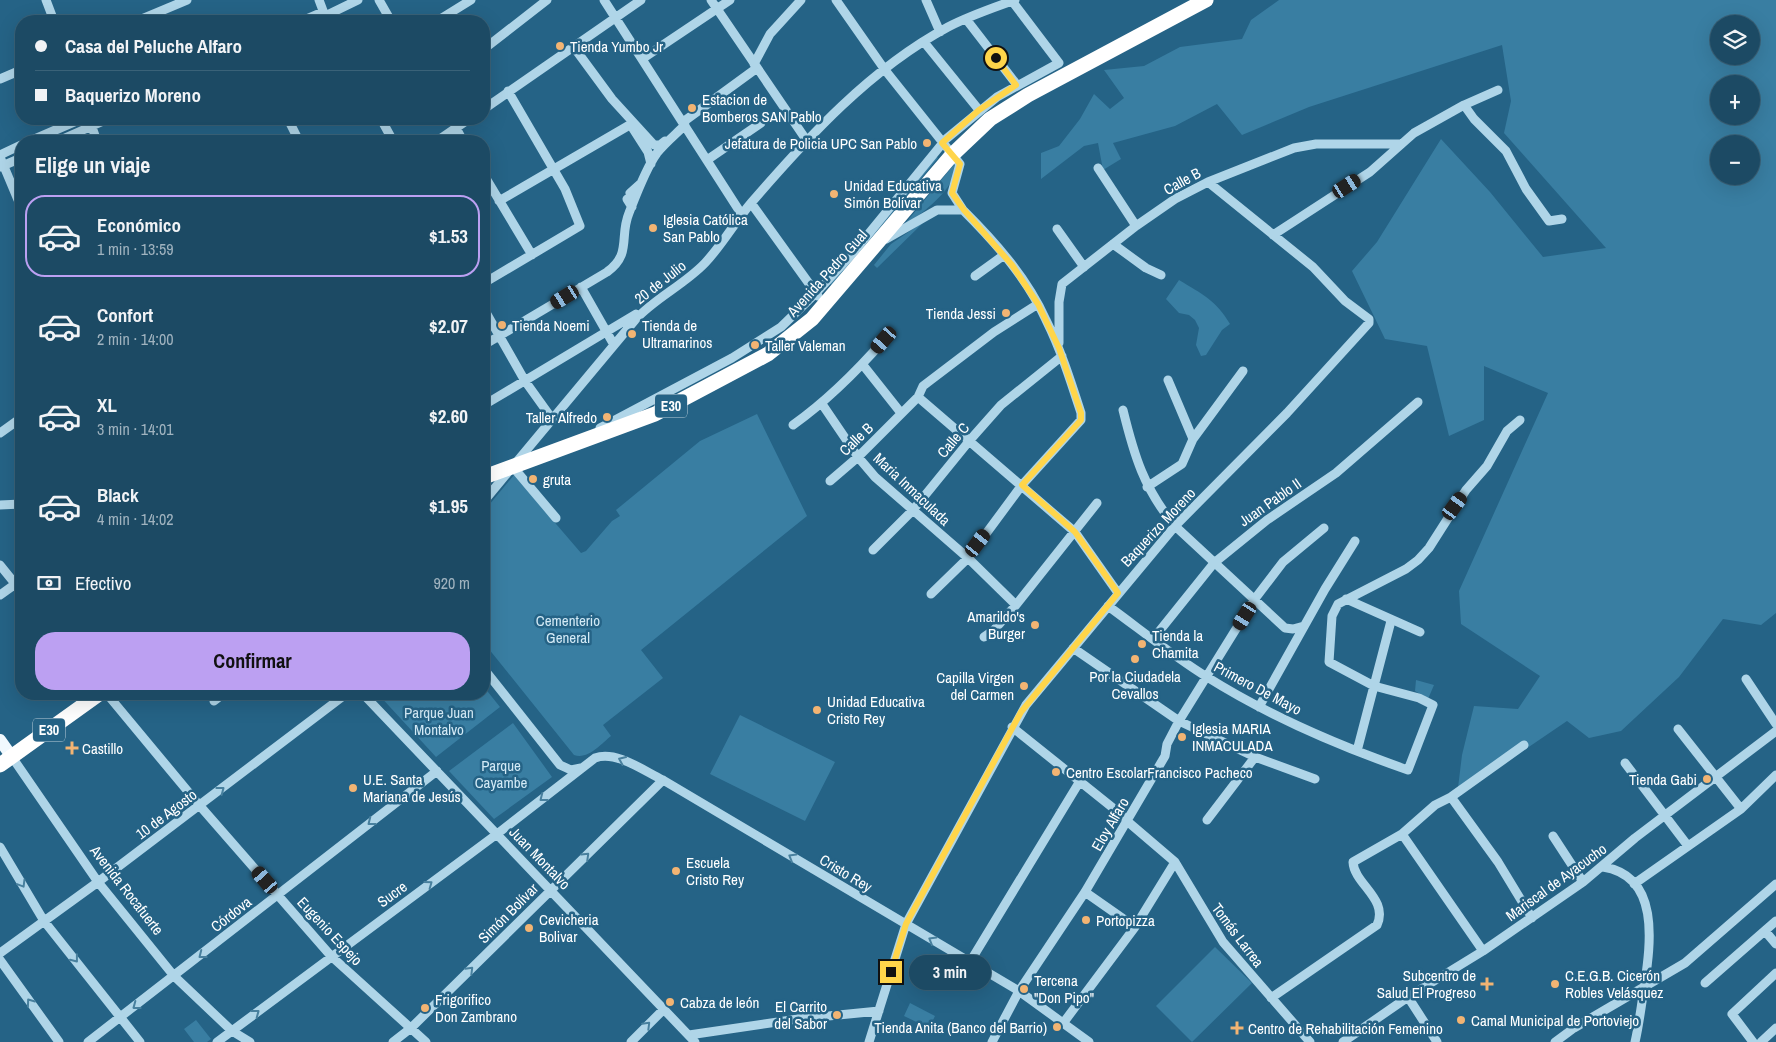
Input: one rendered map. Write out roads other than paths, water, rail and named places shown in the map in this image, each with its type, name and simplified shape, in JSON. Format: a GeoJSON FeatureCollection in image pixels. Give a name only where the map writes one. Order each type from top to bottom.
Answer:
{"type":"FeatureCollection","features":[{"type":"Feature","properties":{"kind":"highway","name":"Avenida Pedro Gual"},"geometry":{"type":"LineString","coordinates":[[490,475],[564,449],[621,423],[688,398],[768,354],[798,332],[820,299],[878,244],[952,155],[990,119],[1028,95],[1206,0]]}},
{"type":"Feature","properties":{"kind":"highway","name":"E30"},"geometry":{"type":"LineString","coordinates":[[6,761],[91,700]]}},
{"type":"Feature","properties":{"kind":"main road","name":"Avenida Rocafuerte"},"geometry":{"type":"LineString","coordinates":[[0,740],[6,761]]}},
{"type":"Feature","properties":{"kind":"street"},"geometry":{"type":"LineString","coordinates":[[46,0],[52,15]]}},
{"type":"Feature","properties":{"kind":"street"},"geometry":{"type":"LineString","coordinates":[[151,15],[187,0]]}},
{"type":"Feature","properties":{"kind":"street"},"geometry":{"type":"LineString","coordinates":[[319,0],[324,15]]}},
{"type":"Feature","properties":{"kind":"street"},"geometry":{"type":"LineString","coordinates":[[330,15],[358,0]]}},
{"type":"Feature","properties":{"kind":"street"},"geometry":{"type":"LineString","coordinates":[[379,0],[388,15]]}},
{"type":"Feature","properties":{"kind":"street"},"geometry":{"type":"LineString","coordinates":[[447,15],[471,0]]}},
{"type":"Feature","properties":{"kind":"street"},"geometry":{"type":"LineString","coordinates":[[490,44],[547,0]]}},
{"type":"Feature","properties":{"kind":"street"},"geometry":{"type":"LineString","coordinates":[[604,0],[742,215]]}},
{"type":"Feature","properties":{"kind":"street"},"geometry":{"type":"LineString","coordinates":[[490,104],[641,0]]}},
{"type":"Feature","properties":{"kind":"street"},"geometry":{"type":"LineString","coordinates":[[711,0],[807,140]]}},
{"type":"Feature","properties":{"kind":"street"},"geometry":{"type":"LineString","coordinates":[[642,59],[730,0]]}},
{"type":"Feature","properties":{"kind":"street"},"geometry":{"type":"LineString","coordinates":[[632,124],[657,146],[755,66],[770,34],[802,0]]}},
{"type":"Feature","properties":{"kind":"street"},"geometry":{"type":"LineString","coordinates":[[836,0],[885,70],[960,164],[952,193],[964,210],[1004,255],[1038,304],[1060,352],[1081,413],[1081,420],[1022,485],[968,558],[931,594]]}},
{"type":"Feature","properties":{"kind":"street"},"geometry":{"type":"LineString","coordinates":[[926,0],[940,32]]}},
{"type":"Feature","properties":{"kind":"street"},"geometry":{"type":"LineString","coordinates":[[751,203],[820,299],[852,254],[942,143],[979,110],[1016,85],[1059,63],[1013,0]]}},
{"type":"Feature","properties":{"kind":"street","name":"20 de Julio"},"geometry":{"type":"LineString","coordinates":[[490,494],[649,305],[702,266],[751,203],[832,115],[885,70],[924,42],[966,18],[1013,0]]}},
{"type":"Feature","properties":{"kind":"street"},"geometry":{"type":"LineString","coordinates":[[966,18],[1016,85]]}},
{"type":"Feature","properties":{"kind":"street"},"geometry":{"type":"LineString","coordinates":[[924,42],[979,110]]}},
{"type":"Feature","properties":{"kind":"street"},"geometry":{"type":"LineString","coordinates":[[573,46],[632,124],[648,152],[651,164]]}},
{"type":"Feature","properties":{"kind":"street"},"geometry":{"type":"LineString","coordinates":[[0,78],[15,72]]}},
{"type":"Feature","properties":{"kind":"street"},"geometry":{"type":"LineString","coordinates":[[1208,182],[1273,235],[1294,219],[1370,172],[1400,144],[1464,105],[1498,90]]}},
{"type":"Feature","properties":{"kind":"street"},"geometry":{"type":"LineString","coordinates":[[490,280],[580,226],[565,189],[508,91]]}},
{"type":"Feature","properties":{"kind":"street"},"geometry":{"type":"LineString","coordinates":[[1464,105],[1474,119],[1506,151],[1526,189],[1549,221],[1562,219]]}},
{"type":"Feature","properties":{"kind":"street"},"geometry":{"type":"LineString","coordinates":[[707,160],[761,123]]}},
{"type":"Feature","properties":{"kind":"street"},"geometry":{"type":"LineString","coordinates":[[500,201],[632,124]]}},
{"type":"Feature","properties":{"kind":"street"},"geometry":{"type":"LineString","coordinates":[[490,341],[607,272],[620,260],[624,249],[625,224],[651,164],[662,148],[684,124]]}},
{"type":"Feature","properties":{"kind":"street"},"geometry":{"type":"LineString","coordinates":[[44,135],[67,125]]}},
{"type":"Feature","properties":{"kind":"street"},"geometry":{"type":"LineString","coordinates":[[68,135],[85,125]]}},
{"type":"Feature","properties":{"kind":"street"},"geometry":{"type":"LineString","coordinates":[[446,135],[460,125]]}},
{"type":"Feature","properties":{"kind":"street"},"geometry":{"type":"LineString","coordinates":[[456,128],[460,135]]}},
{"type":"Feature","properties":{"kind":"street","name":"Calle B"},"geometry":{"type":"LineString","coordinates":[[1060,352],[1060,292],[1062,284],[1136,226],[1176,198],[1208,182],[1294,148],[1316,144],[1400,144]]}},
{"type":"Feature","properties":{"kind":"street"},"geometry":{"type":"LineString","coordinates":[[1,161],[15,150]]}},
{"type":"Feature","properties":{"kind":"street"},"geometry":{"type":"LineString","coordinates":[[1,161],[15,159]]}},
{"type":"Feature","properties":{"kind":"street"},"geometry":{"type":"LineString","coordinates":[[1,161],[15,193]]}},
{"type":"Feature","properties":{"kind":"street"},"geometry":{"type":"LineString","coordinates":[[1098,168],[1136,226]]}},
{"type":"Feature","properties":{"kind":"street"},"geometry":{"type":"LineString","coordinates":[[490,185],[532,255]]}},
{"type":"Feature","properties":{"kind":"street"},"geometry":{"type":"LineString","coordinates":[[878,244],[931,213],[949,209],[964,210]]}},
{"type":"Feature","properties":{"kind":"street"},"geometry":{"type":"LineString","coordinates":[[1058,229],[1084,267]]}},
{"type":"Feature","properties":{"kind":"street","name":"Baquerizo Moreno"},"geometry":{"type":"LineString","coordinates":[[870,1042],[906,924],[1012,727],[1031,697],[1175,526],[1259,442],[1370,323],[1369,318],[1345,300],[1313,267],[1273,235]]}},
{"type":"Feature","properties":{"kind":"street"},"geometry":{"type":"LineString","coordinates":[[1113,244],[1146,268],[1161,275]]}},
{"type":"Feature","properties":{"kind":"street"},"geometry":{"type":"LineString","coordinates":[[975,276],[1004,255]]}},
{"type":"Feature","properties":{"kind":"street"},"geometry":{"type":"LineString","coordinates":[[581,287],[614,345]]}},
{"type":"Feature","properties":{"kind":"street","name":"Calle B"},"geometry":{"type":"LineString","coordinates":[[830,481],[858,457],[918,397],[922,386],[994,332],[1038,304]]}},
{"type":"Feature","properties":{"kind":"street"},"geometry":{"type":"LineString","coordinates":[[490,401],[649,305]]}},
{"type":"Feature","properties":{"kind":"street"},"geometry":{"type":"LineString","coordinates":[[490,319],[525,380],[552,420]]}},
{"type":"Feature","properties":{"kind":"street"},"geometry":{"type":"LineString","coordinates":[[793,425],[822,404],[863,364],[884,340]]}},
{"type":"Feature","properties":{"kind":"street","name":"Calle C"},"geometry":{"type":"LineString","coordinates":[[874,550],[913,510],[1001,405],[1060,352]]}},
{"type":"Feature","properties":{"kind":"street"},"geometry":{"type":"LineString","coordinates":[[863,364],[901,413]]}},
{"type":"Feature","properties":{"kind":"street"},"geometry":{"type":"LineString","coordinates":[[1147,487],[1182,464],[1193,439],[1243,371]]}},
{"type":"Feature","properties":{"kind":"street"},"geometry":{"type":"LineString","coordinates":[[1168,380],[1193,439]]}},
{"type":"Feature","properties":{"kind":"street"},"geometry":{"type":"LineString","coordinates":[[918,397],[1075,532],[1118,593]]}},
{"type":"Feature","properties":{"kind":"street","name":"Juan Pablo II"},"geometry":{"type":"LineString","coordinates":[[1153,639],[1214,563],[1267,520],[1336,473],[1418,402]]}},
{"type":"Feature","properties":{"kind":"street","name":"Maria Inmaculada"},"geometry":{"type":"LineString","coordinates":[[822,404],[858,457],[875,477],[968,558],[1016,605]]}},
{"type":"Feature","properties":{"kind":"street"},"geometry":{"type":"LineString","coordinates":[[1123,410],[1132,448],[1147,487],[1175,526],[1285,628],[1292,630],[1304,626]]}},
{"type":"Feature","properties":{"kind":"street"},"geometry":{"type":"LineString","coordinates":[[1374,686],[1329,662],[1332,616],[1338,604],[1406,569],[1418,560],[1429,548],[1466,490],[1487,466],[1507,431],[1520,420]]}},
{"type":"Feature","properties":{"kind":"street"},"geometry":{"type":"LineString","coordinates":[[0,433],[15,422]]}},
{"type":"Feature","properties":{"kind":"street"},"geometry":{"type":"LineString","coordinates":[[512,467],[556,518]]}},
{"type":"Feature","properties":{"kind":"street"},"geometry":{"type":"LineString","coordinates":[[984,637],[994,630],[1016,605],[1097,503]]}},
{"type":"Feature","properties":{"kind":"street"},"geometry":{"type":"LineString","coordinates":[[0,505],[15,504]]}},
{"type":"Feature","properties":{"kind":"street","name":"Eloy Alfaro"},"geometry":{"type":"LineString","coordinates":[[992,1042],[1019,991],[1086,892],[1165,756],[1167,744],[1179,721],[1254,600],[1284,562],[1324,528]]}},
{"type":"Feature","properties":{"kind":"street"},"geometry":{"type":"LineString","coordinates":[[1260,707],[1304,626],[1355,542]]}},
{"type":"Feature","properties":{"kind":"street"},"geometry":{"type":"LineString","coordinates":[[0,565],[15,581]]}},
{"type":"Feature","properties":{"kind":"street"},"geometry":{"type":"LineString","coordinates":[[0,595],[15,587]]}},
{"type":"Feature","properties":{"kind":"street"},"geometry":{"type":"LineString","coordinates":[[1346,600],[1420,632]]}},
{"type":"Feature","properties":{"kind":"street","name":"Primero De Mayo"},"geometry":{"type":"LineString","coordinates":[[1108,606],[1206,677],[1260,707],[1357,751],[1408,770],[1433,705],[1419,698],[1374,686]]}},
{"type":"Feature","properties":{"kind":"street"},"geometry":{"type":"LineString","coordinates":[[1357,751],[1391,621]]}},
{"type":"Feature","properties":{"kind":"street"},"geometry":{"type":"LineString","coordinates":[[1073,648],[1179,721],[1255,757],[1315,779]]}},
{"type":"Feature","properties":{"kind":"street"},"geometry":{"type":"LineString","coordinates":[[490,677],[560,765],[571,770],[582,768]]}},
{"type":"Feature","properties":{"kind":"street"},"geometry":{"type":"LineString","coordinates":[[1746,680],[1776,724]]}},
{"type":"Feature","properties":{"kind":"street","name":"Eugenio Espejo"},"geometry":{"type":"LineString","coordinates":[[112,700],[200,806],[331,956],[426,1042]]}},
{"type":"Feature","properties":{"kind":"street","name":"10 de Agosto"},"geometry":{"type":"LineString","coordinates":[[0,952],[200,806],[338,700]]}},
{"type":"Feature","properties":{"kind":"street","name":"Juan Montalvo"},"geometry":{"type":"LineString","coordinates":[[369,700],[692,1039]]}},
{"type":"Feature","properties":{"kind":"street","name":"Tomás Larrea"},"geometry":{"type":"LineString","coordinates":[[1012,727],[1128,820],[1174,862],[1218,936],[1310,1042]]}},
{"type":"Feature","properties":{"kind":"street"},"geometry":{"type":"LineString","coordinates":[[1678,729],[1741,809]]}},
{"type":"Feature","properties":{"kind":"street","name":"Mariscal de Ayacucho"},"geometry":{"type":"LineString","coordinates":[[1343,1042],[1408,996],[1483,950],[1583,882],[1664,816],[1717,778],[1776,731]]}},
{"type":"Feature","properties":{"kind":"street"},"geometry":{"type":"LineString","coordinates":[[1271,998],[1377,925],[1380,916],[1376,901],[1356,871],[1353,862],[1402,834],[1435,805],[1451,797],[1524,745]]}},
{"type":"Feature","properties":{"kind":"street","name":"Cristo Rey"},"geometry":{"type":"LineString","coordinates":[[582,768],[595,758],[608,755],[663,780],[1019,991],[1064,1022],[1086,1041]]}},
{"type":"Feature","properties":{"kind":"street"},"geometry":{"type":"LineString","coordinates":[[1207,820],[1255,757]]}},
{"type":"Feature","properties":{"kind":"street","name":"Avenida Rocafuerte"},"geometry":{"type":"LineString","coordinates":[[6,761],[98,882],[174,976],[232,1030],[250,1042]]}},
{"type":"Feature","properties":{"kind":"street"},"geometry":{"type":"LineString","coordinates":[[1624,763],[1688,846]]}},
{"type":"Feature","properties":{"kind":"street"},"geometry":{"type":"LineString","coordinates":[[559,785],[562,776],[560,765]]}},
{"type":"Feature","properties":{"kind":"street","name":"Sucre"},"geometry":{"type":"LineString","coordinates":[[217,1042],[497,834],[582,768]]}},
{"type":"Feature","properties":{"kind":"street","name":"Córdova"},"geometry":{"type":"LineString","coordinates":[[88,1042],[437,771]]}},
{"type":"Feature","properties":{"kind":"street"},"geometry":{"type":"LineString","coordinates":[[1634,884],[1741,809],[1776,775]]}},
{"type":"Feature","properties":{"kind":"street","name":"Simón Bolívar"},"geometry":{"type":"LineString","coordinates":[[392,1042],[411,1028],[663,780]]}},
{"type":"Feature","properties":{"kind":"street"},"geometry":{"type":"LineString","coordinates":[[970,962],[1080,781]]}},
{"type":"Feature","properties":{"kind":"street"},"geometry":{"type":"LineString","coordinates":[[1451,797],[1498,862],[1532,918]]}},
{"type":"Feature","properties":{"kind":"street"},"geometry":{"type":"LineString","coordinates":[[1402,834],[1483,950]]}},
{"type":"Feature","properties":{"kind":"street"},"geometry":{"type":"LineString","coordinates":[[1554,836],[1583,882]]}},
{"type":"Feature","properties":{"kind":"street"},"geometry":{"type":"LineString","coordinates":[[0,847],[44,921],[140,1042]]}},
{"type":"Feature","properties":{"kind":"street"},"geometry":{"type":"LineString","coordinates":[[1064,1022],[1134,927],[1174,862]]}},
{"type":"Feature","properties":{"kind":"street"},"geometry":{"type":"LineString","coordinates":[[1603,867],[1622,872],[1634,884],[1645,904],[1650,929],[1644,989],[1635,1042]]}},
{"type":"Feature","properties":{"kind":"street"},"geometry":{"type":"LineString","coordinates":[[1555,1042],[1603,1011],[1644,989],[1685,963],[1776,884]]}},
{"type":"Feature","properties":{"kind":"street"},"geometry":{"type":"LineString","coordinates":[[1086,892],[1134,927]]}},
{"type":"Feature","properties":{"kind":"street"},"geometry":{"type":"LineString","coordinates":[[1705,983],[1776,921]]}},
{"type":"Feature","properties":{"kind":"street"},"geometry":{"type":"LineString","coordinates":[[1765,931],[1776,944]]}},
{"type":"Feature","properties":{"kind":"street"},"geometry":{"type":"LineString","coordinates":[[0,960],[59,1042]]}},
{"type":"Feature","properties":{"kind":"street"},"geometry":{"type":"LineString","coordinates":[[1753,1042],[1732,1014],[1776,973]]}},
{"type":"Feature","properties":{"kind":"street"},"geometry":{"type":"LineString","coordinates":[[1408,996],[1437,1042]]}},
{"type":"Feature","properties":{"kind":"street"},"geometry":{"type":"LineString","coordinates":[[631,1042],[664,1009]]}},
{"type":"Feature","properties":{"kind":"street"},"geometry":{"type":"LineString","coordinates":[[692,1039],[798,1019],[879,1011]]}},
{"type":"Feature","properties":{"kind":"street"},"geometry":{"type":"LineString","coordinates":[[1761,1042],[1776,1028]]}},
{"type":"Feature","properties":{"kind":"place","name":"Tienda Yumbo Jr"},"geometry":{"type":"Point","coordinates":[560,46]}},
{"type":"Feature","properties":{"kind":"place","name":"Estacion de Bomberos SAN Pablo"},"geometry":{"type":"Point","coordinates":[692,108]}},
{"type":"Feature","properties":{"kind":"place","name":"Jefatura de Policia UPC San Pablo"},"geometry":{"type":"Point","coordinates":[927,143]}},
{"type":"Feature","properties":{"kind":"place","name":"Unidad Educativa Simón Bolívar"},"geometry":{"type":"Point","coordinates":[834,194]}},
{"type":"Feature","properties":{"kind":"place","name":"Iglesia Católica San Pablo"},"geometry":{"type":"Point","coordinates":[653,228]}},
{"type":"Feature","properties":{"kind":"place","name":"Tienda Jessi"},"geometry":{"type":"Point","coordinates":[1006,313]}},
{"type":"Feature","properties":{"kind":"place","name":"Tienda Noemi"},"geometry":{"type":"Point","coordinates":[502,325]}},
{"type":"Feature","properties":{"kind":"place","name":"Tienda de Ultramarinos"},"geometry":{"type":"Point","coordinates":[632,334]}},
{"type":"Feature","properties":{"kind":"place","name":"Taller Valeman"},"geometry":{"type":"Point","coordinates":[755,345]}},
{"type":"Feature","properties":{"kind":"place","name":"Taller Alfredo"},"geometry":{"type":"Point","coordinates":[607,417]}},
{"type":"Feature","properties":{"kind":"place","name":"gruta"},"geometry":{"type":"Point","coordinates":[533,479]}},
{"type":"Feature","properties":{"kind":"place","name":"Amarildo's Burger"},"geometry":{"type":"Point","coordinates":[1035,625]}},
{"type":"Feature","properties":{"kind":"place","name":"Tienda la Chamita"},"geometry":{"type":"Point","coordinates":[1142,644]}},
{"type":"Feature","properties":{"kind":"place","name":"Por la Ciudadela Cevallos"},"geometry":{"type":"Point","coordinates":[1135,659]}},
{"type":"Feature","properties":{"kind":"place","name":"Capilla Virgen del Carmen"},"geometry":{"type":"Point","coordinates":[1024,686]}},
{"type":"Feature","properties":{"kind":"place","name":"Unidad Educativa Cristo Rey"},"geometry":{"type":"Point","coordinates":[817,710]}},
{"type":"Feature","properties":{"kind":"place","name":"Iglesia MARIA INMACULADA"},"geometry":{"type":"Point","coordinates":[1182,737]}},
{"type":"Feature","properties":{"kind":"place","name":"Castillo"},"geometry":{"type":"Point","coordinates":[72,748]}},
{"type":"Feature","properties":{"kind":"place","name":"Centro EscolarFrancisco Pacheco"},"geometry":{"type":"Point","coordinates":[1056,772]}},
{"type":"Feature","properties":{"kind":"place","name":"Tienda Gabi"},"geometry":{"type":"Point","coordinates":[1707,779]}},
{"type":"Feature","properties":{"kind":"place","name":"U.E. Santa Mariana de Jesús"},"geometry":{"type":"Point","coordinates":[353,788]}},
{"type":"Feature","properties":{"kind":"place","name":"Escuela Cristo Rey"},"geometry":{"type":"Point","coordinates":[676,871]}},
{"type":"Feature","properties":{"kind":"place","name":"Portopizza"},"geometry":{"type":"Point","coordinates":[1086,920]}},
{"type":"Feature","properties":{"kind":"place","name":"Cevicheria Bolivar"},"geometry":{"type":"Point","coordinates":[529,928]}},
{"type":"Feature","properties":{"kind":"place","name":"Subcentro de Salud El Progreso"},"geometry":{"type":"Point","coordinates":[1487,984]}},
{"type":"Feature","properties":{"kind":"place","name":"C.E.G.B. Cicerón Robles Velásquez"},"geometry":{"type":"Point","coordinates":[1555,984]}},
{"type":"Feature","properties":{"kind":"place","name":"Tercena \"Don Pipo\""},"geometry":{"type":"Point","coordinates":[1024,989]}},
{"type":"Feature","properties":{"kind":"place","name":"Cabza de león"},"geometry":{"type":"Point","coordinates":[670,1002]}},
{"type":"Feature","properties":{"kind":"place","name":"Frigorifico Don Zambrano"},"geometry":{"type":"Point","coordinates":[425,1008]}},
{"type":"Feature","properties":{"kind":"place","name":"El Carrito del Sabor"},"geometry":{"type":"Point","coordinates":[837,1015]}},
{"type":"Feature","properties":{"kind":"place","name":"Camal Municipal de Portoviejo"},"geometry":{"type":"Point","coordinates":[1461,1020]}},
{"type":"Feature","properties":{"kind":"place","name":"Tienda Anita (Banco del Barrio)"},"geometry":{"type":"Point","coordinates":[1057,1027]}},
{"type":"Feature","properties":{"kind":"place","name":"Centro de Rehabilitación Femenino"},"geometry":{"type":"Point","coordinates":[1237,1028]}},
{"type":"Feature","properties":{"kind":"park label","name":"Cementerio General"},"geometry":{"type":"Point","coordinates":[568,628]}},
{"type":"Feature","properties":{"kind":"park label","name":"Parque Juan Montalvo"},"geometry":{"type":"Point","coordinates":[439,720]}},
{"type":"Feature","properties":{"kind":"park label","name":"Parque Cayambe"},"geometry":{"type":"Point","coordinates":[501,774]}}]}
